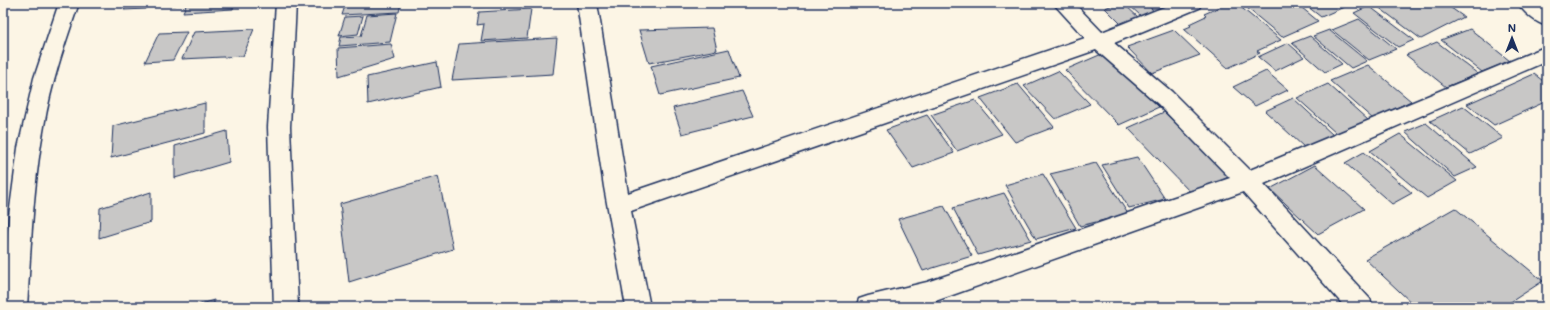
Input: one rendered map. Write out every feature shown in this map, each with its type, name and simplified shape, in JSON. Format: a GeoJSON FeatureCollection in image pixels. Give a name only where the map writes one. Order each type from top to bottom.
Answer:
{"type":"FeatureCollection","features":[{"type":"Feature","properties":{"kind":"street"},"geometry":{"type":"LineString","coordinates":[[15,307],[22,207],[32,132],[41,89],[52,51],[69,3]]}},
{"type":"Feature","properties":{"kind":"street"},"geometry":{"type":"LineString","coordinates":[[286,3],[279,127],[286,307]]}},
{"type":"Feature","properties":{"kind":"street"},"geometry":{"type":"LineString","coordinates":[[587,3],[619,206],[638,307]]}},
{"type":"Feature","properties":{"kind":"street"},"geometry":{"type":"LineString","coordinates":[[1064,3],[1099,41],[1165,98],[1247,180],[1361,307]]}},
{"type":"Feature","properties":{"kind":"street"},"geometry":{"type":"LineString","coordinates":[[619,206],[1099,41],[1192,3]]}},
{"type":"Feature","properties":{"kind":"street"},"geometry":{"type":"LineString","coordinates":[[1528,3],[1547,19]]}},
{"type":"Feature","properties":{"kind":"street"},"geometry":{"type":"LineString","coordinates":[[868,307],[927,293],[1247,180],[1547,53]]}},
{"type":"Feature","properties":{"kind":"building"},"geometry":{"type":"Polygon","coordinates":[[[128,3],[149,3],[146,9],[124,10],[128,3]]]}},
{"type":"Feature","properties":{"kind":"building"},"geometry":{"type":"Polygon","coordinates":[[[157,3],[177,3],[176,5],[155,6],[157,3]]]}},
{"type":"Feature","properties":{"kind":"building"},"geometry":{"type":"Polygon","coordinates":[[[187,3],[235,3],[233,9],[183,12],[187,3]]]}},
{"type":"Feature","properties":{"kind":"building"},"geometry":{"type":"Polygon","coordinates":[[[346,3],[401,3],[399,12],[342,15],[346,3]]]}},
{"type":"Feature","properties":{"kind":"building"},"geometry":{"type":"Polygon","coordinates":[[[479,3],[538,3],[478,7],[479,3]]]}},
{"type":"Feature","properties":{"kind":"building"},"geometry":{"type":"Polygon","coordinates":[[[1118,3],[1123,3],[1140,19],[1123,26],[1105,8],[1118,3]]]}},
{"type":"Feature","properties":{"kind":"building"},"geometry":{"type":"Polygon","coordinates":[[[1145,3],[1154,11],[1141,16],[1128,4],[1145,3]]]}},
{"type":"Feature","properties":{"kind":"building"},"geometry":{"type":"Polygon","coordinates":[[[1229,3],[1235,7],[1238,5],[1281,40],[1257,51],[1260,53],[1228,68],[1184,29],[1191,26],[1189,24],[1206,16],[1204,14],[1229,3]]]}},
{"type":"Feature","properties":{"kind":"building"},"geometry":{"type":"Polygon","coordinates":[[[1241,3],[1296,3],[1318,21],[1282,37],[1241,3]]]}},
{"type":"Feature","properties":{"kind":"building"},"geometry":{"type":"Polygon","coordinates":[[[1303,3],[1350,3],[1351,4],[1321,17],[1303,3]]]}},
{"type":"Feature","properties":{"kind":"building"},"geometry":{"type":"Polygon","coordinates":[[[1385,3],[1444,3],[1464,17],[1421,39],[1377,6],[1385,3]]]}},
{"type":"Feature","properties":{"kind":"building"},"geometry":{"type":"Polygon","coordinates":[[[1369,6],[1414,40],[1398,47],[1354,13],[1369,6]]]}},
{"type":"Feature","properties":{"kind":"building"},"geometry":{"type":"Polygon","coordinates":[[[531,9],[527,38],[481,41],[484,24],[477,25],[479,12],[531,9]]]}},
{"type":"Feature","properties":{"kind":"building"},"geometry":{"type":"Polygon","coordinates":[[[397,13],[390,42],[339,46],[341,37],[361,36],[367,15],[397,13]]]}},
{"type":"Feature","properties":{"kind":"building"},"geometry":{"type":"Polygon","coordinates":[[[363,16],[358,34],[339,36],[345,17],[363,16]]]}},
{"type":"Feature","properties":{"kind":"building"},"geometry":{"type":"Polygon","coordinates":[[[1359,19],[1396,49],[1369,60],[1332,30],[1359,19]]]}},
{"type":"Feature","properties":{"kind":"building"},"geometry":{"type":"Polygon","coordinates":[[[712,28],[717,50],[649,63],[639,30],[712,28]]]}},
{"type":"Feature","properties":{"kind":"building"},"geometry":{"type":"Polygon","coordinates":[[[254,29],[243,56],[182,59],[194,32],[254,29]]]}},
{"type":"Feature","properties":{"kind":"building"},"geometry":{"type":"Polygon","coordinates":[[[1470,29],[1510,61],[1482,72],[1441,40],[1470,29]]]}},
{"type":"Feature","properties":{"kind":"building"},"geometry":{"type":"Polygon","coordinates":[[[1174,30],[1200,55],[1152,73],[1127,47],[1174,30]]]}},
{"type":"Feature","properties":{"kind":"building"},"geometry":{"type":"Polygon","coordinates":[[[1329,30],[1367,61],[1351,68],[1313,36],[1329,30]]]}},
{"type":"Feature","properties":{"kind":"building"},"geometry":{"type":"Polygon","coordinates":[[[187,32],[173,60],[145,62],[159,33],[187,32]]]}},
{"type":"Feature","properties":{"kind":"building"},"geometry":{"type":"Polygon","coordinates":[[[1310,36],[1342,64],[1325,72],[1292,43],[1310,36]]]}},
{"type":"Feature","properties":{"kind":"building"},"geometry":{"type":"Polygon","coordinates":[[[557,38],[553,74],[452,80],[459,44],[557,38]]]}},
{"type":"Feature","properties":{"kind":"building"},"geometry":{"type":"Polygon","coordinates":[[[1437,42],[1478,74],[1446,87],[1406,55],[1437,42]]]}},
{"type":"Feature","properties":{"kind":"building"},"geometry":{"type":"Polygon","coordinates":[[[1288,43],[1304,57],[1275,71],[1258,57],[1288,43]]]}},
{"type":"Feature","properties":{"kind":"building"},"geometry":{"type":"Polygon","coordinates":[[[391,44],[395,59],[339,76],[338,48],[391,44]]]}},
{"type":"Feature","properties":{"kind":"building"},"geometry":{"type":"Polygon","coordinates":[[[729,49],[739,78],[660,95],[651,66],[729,49]]]}},
{"type":"Feature","properties":{"kind":"building"},"geometry":{"type":"Polygon","coordinates":[[[1104,53],[1159,107],[1119,125],[1065,70],[1104,53]]]}},
{"type":"Feature","properties":{"kind":"building"},"geometry":{"type":"Polygon","coordinates":[[[437,62],[441,87],[368,104],[367,77],[437,62]]]}},
{"type":"Feature","properties":{"kind":"building"},"geometry":{"type":"Polygon","coordinates":[[[1368,65],[1411,101],[1373,119],[1330,81],[1368,65]]]}},
{"type":"Feature","properties":{"kind":"building"},"geometry":{"type":"Polygon","coordinates":[[[1058,71],[1090,104],[1055,119],[1024,86],[1058,71]]]}},
{"type":"Feature","properties":{"kind":"building"},"geometry":{"type":"Polygon","coordinates":[[[1266,71],[1288,90],[1255,106],[1233,87],[1266,71]]]}},
{"type":"Feature","properties":{"kind":"building"},"geometry":{"type":"Polygon","coordinates":[[[1534,74],[1547,84],[1547,101],[1494,125],[1467,104],[1534,74]]]}},
{"type":"Feature","properties":{"kind":"building"},"geometry":{"type":"Polygon","coordinates":[[[1018,84],[1054,127],[1015,142],[980,98],[1018,84]]]}},
{"type":"Feature","properties":{"kind":"building"},"geometry":{"type":"Polygon","coordinates":[[[1328,84],[1368,120],[1337,134],[1297,98],[1328,84]]]}},
{"type":"Feature","properties":{"kind":"building"},"geometry":{"type":"Polygon","coordinates":[[[742,91],[753,116],[682,134],[673,108],[742,91]]]}},
{"type":"Feature","properties":{"kind":"building"},"geometry":{"type":"Polygon","coordinates":[[[1293,98],[1333,135],[1305,148],[1265,111],[1293,98]]]}},
{"type":"Feature","properties":{"kind":"building"},"geometry":{"type":"Polygon","coordinates":[[[975,100],[1002,134],[957,151],[931,115],[975,100]]]}},
{"type":"Feature","properties":{"kind":"building"},"geometry":{"type":"Polygon","coordinates":[[[205,103],[205,133],[111,158],[113,126],[205,103]]]}},
{"type":"Feature","properties":{"kind":"building"},"geometry":{"type":"Polygon","coordinates":[[[1463,106],[1503,138],[1470,154],[1430,121],[1463,106]]]}},
{"type":"Feature","properties":{"kind":"building"},"geometry":{"type":"Polygon","coordinates":[[[1164,112],[1230,176],[1193,195],[1128,128],[1164,112]]]}},
{"type":"Feature","properties":{"kind":"building"},"geometry":{"type":"Polygon","coordinates":[[[927,115],[954,153],[913,168],[886,130],[927,115]]]}},
{"type":"Feature","properties":{"kind":"building"},"geometry":{"type":"Polygon","coordinates":[[[1426,123],[1477,167],[1455,177],[1405,132],[1426,123]]]}},
{"type":"Feature","properties":{"kind":"building"},"geometry":{"type":"Polygon","coordinates":[[[227,131],[229,162],[175,178],[175,146],[227,131]]]}},
{"type":"Feature","properties":{"kind":"building"},"geometry":{"type":"Polygon","coordinates":[[[1400,134],[1457,181],[1427,198],[1370,151],[1400,134]]]}},
{"type":"Feature","properties":{"kind":"building"},"geometry":{"type":"Polygon","coordinates":[[[1364,152],[1412,193],[1392,204],[1345,163],[1364,152]]]}},
{"type":"Feature","properties":{"kind":"building"},"geometry":{"type":"Polygon","coordinates":[[[1137,157],[1165,199],[1129,208],[1102,165],[1137,157]]]}},
{"type":"Feature","properties":{"kind":"building"},"geometry":{"type":"Polygon","coordinates":[[[1096,163],[1128,214],[1080,226],[1050,174],[1096,163]]]}},
{"type":"Feature","properties":{"kind":"building"},"geometry":{"type":"Polygon","coordinates":[[[1315,165],[1364,209],[1318,234],[1270,189],[1315,165]]]}},
{"type":"Feature","properties":{"kind":"building"},"geometry":{"type":"Polygon","coordinates":[[[1043,174],[1076,228],[1036,239],[1005,185],[1043,174]]]}},
{"type":"Feature","properties":{"kind":"building"},"geometry":{"type":"Polygon","coordinates":[[[438,176],[453,249],[349,282],[340,204],[438,176]]]}},
{"type":"Feature","properties":{"kind":"building"},"geometry":{"type":"Polygon","coordinates":[[[151,192],[151,222],[99,238],[100,208],[151,192]]]}},
{"type":"Feature","properties":{"kind":"building"},"geometry":{"type":"Polygon","coordinates":[[[1004,193],[1031,240],[978,255],[953,208],[1004,193]]]}},
{"type":"Feature","properties":{"kind":"building"},"geometry":{"type":"Polygon","coordinates":[[[944,206],[972,256],[923,271],[898,219],[944,206]]]}},
{"type":"Feature","properties":{"kind":"building"},"geometry":{"type":"Polygon","coordinates":[[[1455,208],[1543,281],[1503,307],[1416,307],[1365,259],[1455,208]]]}},
{"type":"Feature","properties":{"kind":"building"},"geometry":{"type":"Polygon","coordinates":[[[214,300],[214,307],[190,307],[214,300]]]}}]}
